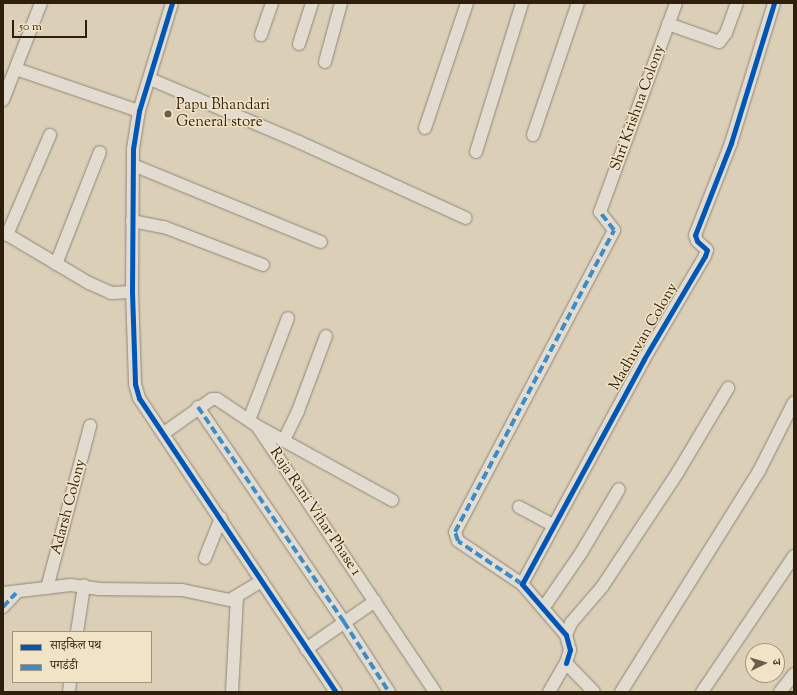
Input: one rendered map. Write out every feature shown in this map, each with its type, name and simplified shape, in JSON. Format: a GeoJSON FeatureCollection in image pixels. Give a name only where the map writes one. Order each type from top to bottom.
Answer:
{"type":"FeatureCollection","features":[{"type":"Feature","properties":{"kind":"street"},"geometry":{"type":"LineString","coordinates":[[3,100],[41,3]]}},
{"type":"Feature","properties":{"kind":"street"},"geometry":{"type":"LineString","coordinates":[[172,3],[140,111],[133,165],[132,220],[127,293],[135,384],[139,398],[164,433],[306,649],[336,692]]}},
{"type":"Feature","properties":{"kind":"street"},"geometry":{"type":"LineString","coordinates":[[261,35],[272,3]]}},
{"type":"Feature","properties":{"kind":"street"},"geometry":{"type":"LineString","coordinates":[[299,44],[312,3]]}},
{"type":"Feature","properties":{"kind":"street"},"geometry":{"type":"LineString","coordinates":[[325,62],[341,3]]}},
{"type":"Feature","properties":{"kind":"street"},"geometry":{"type":"LineString","coordinates":[[425,128],[467,3]]}},
{"type":"Feature","properties":{"kind":"street"},"geometry":{"type":"LineString","coordinates":[[476,152],[522,3]]}},
{"type":"Feature","properties":{"kind":"street"},"geometry":{"type":"LineString","coordinates":[[533,135],[578,3]]}},
{"type":"Feature","properties":{"kind":"street","name":"Shri Krishna Colony"},"geometry":{"type":"LineString","coordinates":[[522,584],[458,541],[455,532],[614,230],[600,212],[676,3]]}},
{"type":"Feature","properties":{"kind":"street"},"geometry":{"type":"LineString","coordinates":[[668,24],[719,42],[726,34],[737,3]]}},
{"type":"Feature","properties":{"kind":"street","name":"Madhuvan Colony"},"geometry":{"type":"LineString","coordinates":[[522,584],[644,359],[705,256],[707,250],[697,242],[695,235],[731,143],[774,3]]}},
{"type":"Feature","properties":{"kind":"street"},"geometry":{"type":"LineString","coordinates":[[16,69],[140,111]]}},
{"type":"Feature","properties":{"kind":"street"},"geometry":{"type":"LineString","coordinates":[[150,79],[299,142],[466,218]]}},
{"type":"Feature","properties":{"kind":"street"},"geometry":{"type":"LineString","coordinates":[[50,135],[5,234],[56,264],[111,293],[127,293]]}},
{"type":"Feature","properties":{"kind":"street"},"geometry":{"type":"LineString","coordinates":[[56,264],[100,152]]}},
{"type":"Feature","properties":{"kind":"street"},"geometry":{"type":"LineString","coordinates":[[133,165],[321,242]]}},
{"type":"Feature","properties":{"kind":"street"},"geometry":{"type":"LineString","coordinates":[[132,220],[164,227],[263,265]]}},
{"type":"Feature","properties":{"kind":"street"},"geometry":{"type":"LineString","coordinates":[[288,318],[253,423],[392,500]]}},
{"type":"Feature","properties":{"kind":"street"},"geometry":{"type":"LineString","coordinates":[[284,440],[298,411],[326,336]]}},
{"type":"Feature","properties":{"kind":"street"},"geometry":{"type":"LineString","coordinates":[[566,635],[571,624],[602,587],[670,484],[728,388]]}},
{"type":"Feature","properties":{"kind":"street","name":"Raja Rani Vihar Phase 1"},"geometry":{"type":"LineString","coordinates":[[164,433],[198,407],[217,399],[253,423],[375,601],[434,692]]}},
{"type":"Feature","properties":{"kind":"street"},"geometry":{"type":"LineString","coordinates":[[621,692],[759,471],[794,402]]}},
{"type":"Feature","properties":{"kind":"street"},"geometry":{"type":"LineString","coordinates":[[198,407],[344,622],[389,692]]}},
{"type":"Feature","properties":{"kind":"street","name":"Adarsh Colony"},"geometry":{"type":"LineString","coordinates":[[47,588],[90,426]]}},
{"type":"Feature","properties":{"kind":"street"},"geometry":{"type":"LineString","coordinates":[[544,607],[570,571],[619,489]]}},
{"type":"Feature","properties":{"kind":"street"},"geometry":{"type":"LineString","coordinates":[[519,507],[553,526]]}},
{"type":"Feature","properties":{"kind":"street"},"geometry":{"type":"LineString","coordinates":[[205,558],[220,518]]}},
{"type":"Feature","properties":{"kind":"street"},"geometry":{"type":"LineString","coordinates":[[702,692],[794,556]]}},
{"type":"Feature","properties":{"kind":"street"},"geometry":{"type":"LineString","coordinates":[[3,593],[16,593],[71,585],[106,589],[182,590],[224,600],[237,597],[262,580]]}},
{"type":"Feature","properties":{"kind":"street"},"geometry":{"type":"LineString","coordinates":[[522,584],[544,607],[566,635],[570,650],[566,664],[550,692]]}},
{"type":"Feature","properties":{"kind":"street"},"geometry":{"type":"LineString","coordinates":[[77,631],[84,586]]}},
{"type":"Feature","properties":{"kind":"street"},"geometry":{"type":"LineString","coordinates":[[3,607],[16,593]]}},
{"type":"Feature","properties":{"kind":"street"},"geometry":{"type":"LineString","coordinates":[[232,692],[237,597]]}},
{"type":"Feature","properties":{"kind":"street"},"geometry":{"type":"LineString","coordinates":[[306,649],[375,601]]}},
{"type":"Feature","properties":{"kind":"street"},"geometry":{"type":"LineString","coordinates":[[566,664],[594,692]]}},
{"type":"Feature","properties":{"kind":"street"},"geometry":{"type":"LineString","coordinates":[[780,692],[794,674]]}},
{"type":"Feature","properties":{"kind":"marked path"},"geometry":{"type":"LineString","coordinates":[[522,584],[458,541],[455,532],[614,230],[600,212]]}},
{"type":"Feature","properties":{"kind":"marked path"},"geometry":{"type":"LineString","coordinates":[[198,407],[344,622],[389,692]]}},
{"type":"Feature","properties":{"kind":"marked path"},"geometry":{"type":"LineString","coordinates":[[3,607],[16,593]]}},
{"type":"Feature","properties":{"kind":"cycle path"},"geometry":{"type":"LineString","coordinates":[[172,3],[139,111],[133,149],[132,292],[135,384],[139,398],[336,692]]}},
{"type":"Feature","properties":{"kind":"cycle path"},"geometry":{"type":"LineString","coordinates":[[566,663],[570,650],[566,635],[522,584],[644,359],[705,256],[707,250],[697,241],[695,235],[731,143],[774,3]]}},
{"type":"Feature","properties":{"kind":"place","name":"Papu Bhandari General store"},"geometry":{"type":"Point","coordinates":[168,114]}}]}
